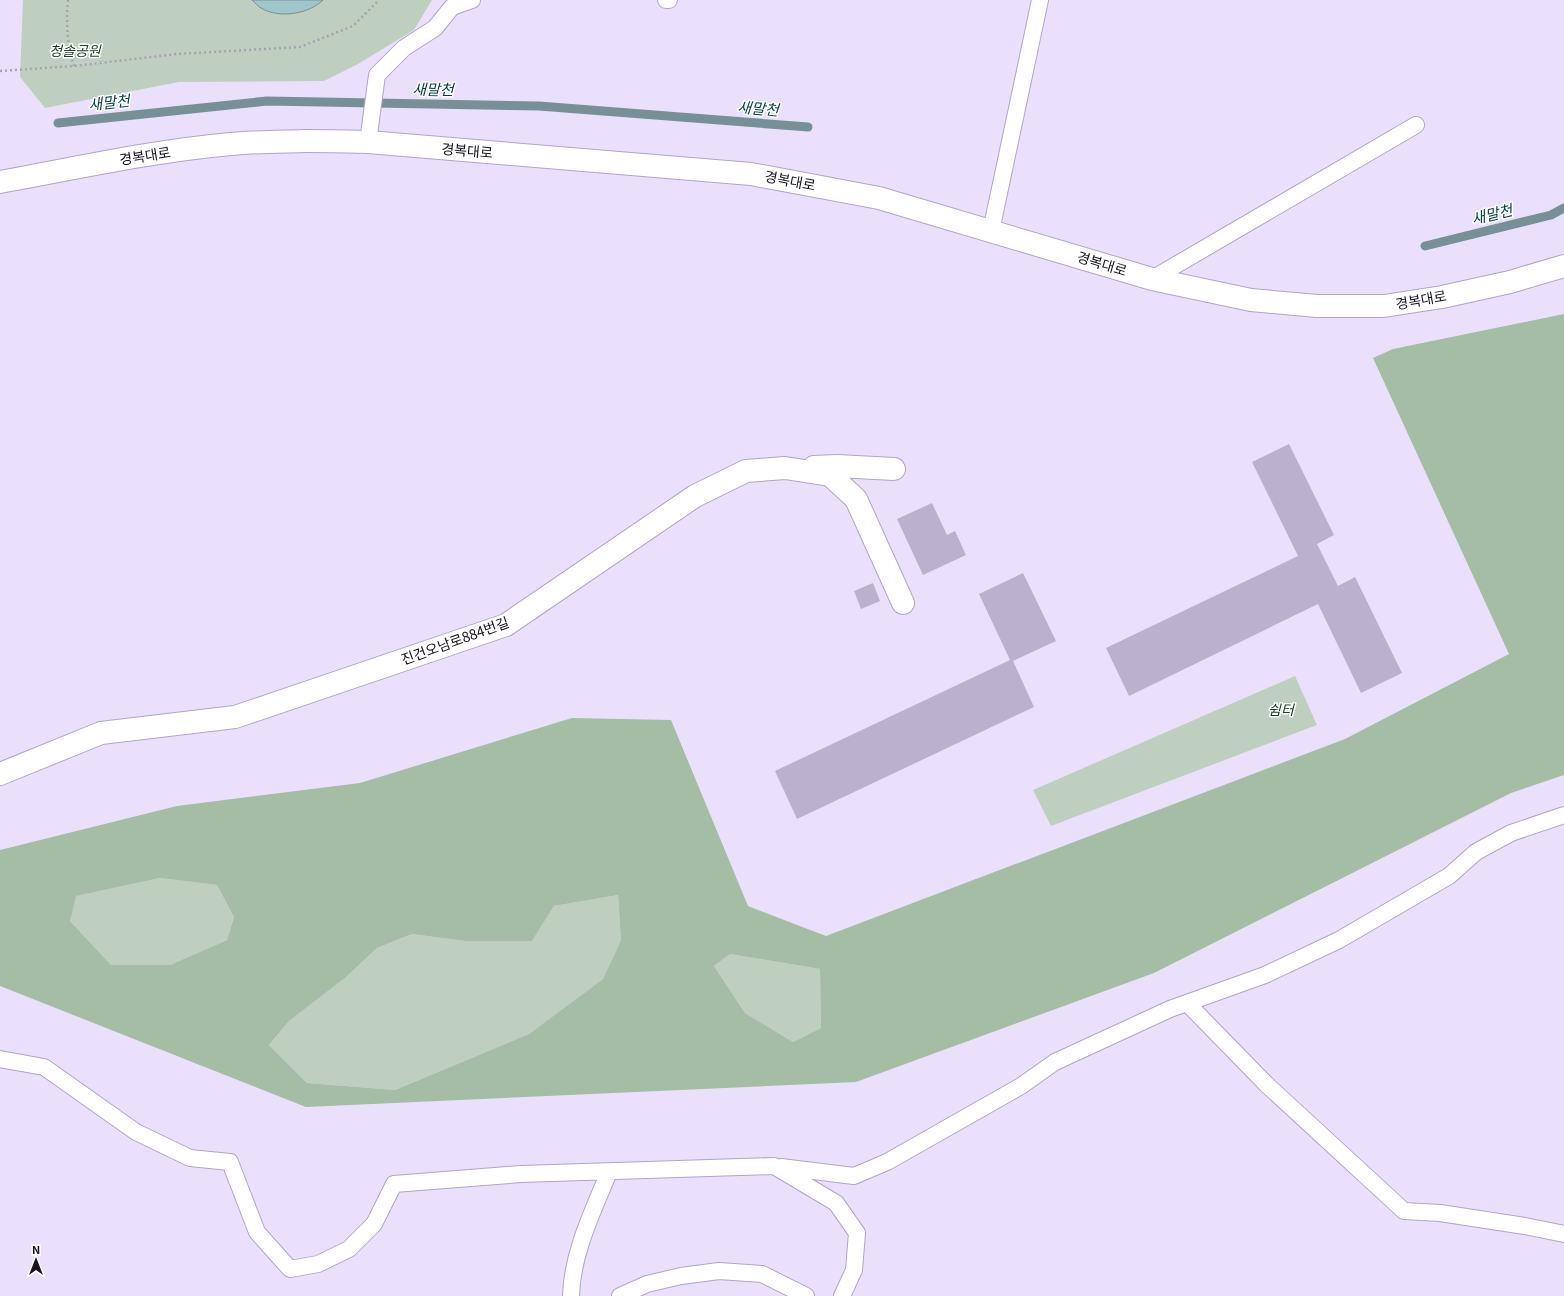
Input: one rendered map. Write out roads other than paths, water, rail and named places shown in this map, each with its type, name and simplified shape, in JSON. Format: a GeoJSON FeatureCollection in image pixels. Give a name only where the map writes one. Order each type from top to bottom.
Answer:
{"type":"FeatureCollection","features":[{"type":"Feature","properties":{"kind":"street","name":"경복대로"},"geometry":{"type":"LineString","coordinates":[[0,182],[140,156],[231,144],[310,140],[368,142],[751,174],[878,198],[1152,279],[1251,300],[1317,306],[1384,306],[1442,297],[1510,282],[1564,266]]}},
{"type":"Feature","properties":{"kind":"street"},"geometry":{"type":"LineString","coordinates":[[785,468],[837,466],[894,469]]}},
{"type":"Feature","properties":{"kind":"street","name":"진건오남로884번길"},"geometry":{"type":"LineString","coordinates":[[0,774],[102,733],[235,717],[506,625],[695,496],[746,471],[785,468],[830,475],[856,499],[903,602]]}},
{"type":"Feature","properties":{"kind":"lane"},"geometry":{"type":"LineString","coordinates":[[368,142],[377,75],[404,48],[435,28],[452,7],[472,0]]}},
{"type":"Feature","properties":{"kind":"lane"},"geometry":{"type":"LineString","coordinates":[[991,231],[1040,0]]}},
{"type":"Feature","properties":{"kind":"lane"},"geometry":{"type":"LineString","coordinates":[[1152,279],[1416,125]]}},
{"type":"Feature","properties":{"kind":"lane"},"geometry":{"type":"LineString","coordinates":[[0,1059],[44,1068],[136,1132],[190,1158],[230,1162],[257,1232],[290,1269],[318,1264],[349,1249],[374,1224],[394,1184],[521,1174],[774,1166],[854,1176],[887,1162],[962,1120],[1021,1086],[1055,1062],[1170,1009],[1265,975],[1339,940],[1449,876],[1476,852],[1511,833],[1564,815]]}},
{"type":"Feature","properties":{"kind":"lane"},"geometry":{"type":"LineString","coordinates":[[1187,1003],[1266,1084],[1404,1211],[1440,1213],[1525,1226],[1564,1234]]}},
{"type":"Feature","properties":{"kind":"lane"},"geometry":{"type":"LineString","coordinates":[[774,1166],[836,1203],[858,1233],[854,1270],[842,1296]]}},
{"type":"Feature","properties":{"kind":"lane"},"geometry":{"type":"LineString","coordinates":[[571,1296],[571,1281],[582,1240],[609,1172]]}},
{"type":"Feature","properties":{"kind":"lane"},"geometry":{"type":"LineString","coordinates":[[620,1296],[647,1284],[674,1278],[719,1272],[762,1274],[806,1296]]}},
{"type":"Feature","properties":{"kind":"waterway","name":"새말천"},"geometry":{"type":"LineString","coordinates":[[58,123],[267,101],[539,106],[808,127]]}},
{"type":"Feature","properties":{"kind":"waterway","name":"새말천"},"geometry":{"type":"LineString","coordinates":[[1425,246],[1551,215],[1564,208]]}},
{"type":"Feature","properties":{"kind":"park label","name":"청솔공원"},"geometry":{"type":"Point","coordinates":[75,51]}},
{"type":"Feature","properties":{"kind":"park label","name":"쉼터"},"geometry":{"type":"Point","coordinates":[1281,710]}}]}
